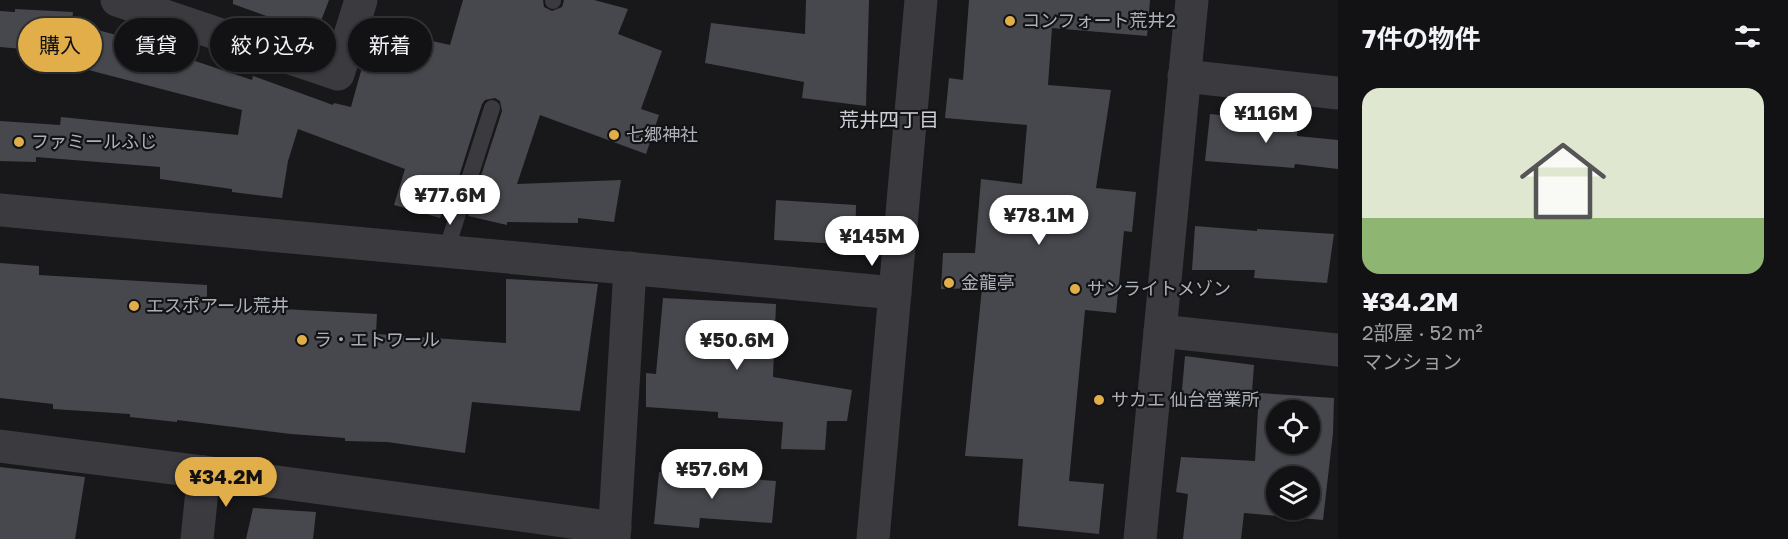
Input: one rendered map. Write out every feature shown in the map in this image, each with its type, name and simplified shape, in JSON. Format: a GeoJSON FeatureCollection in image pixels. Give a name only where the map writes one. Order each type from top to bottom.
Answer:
{"type":"FeatureCollection","features":[{"type":"Feature","properties":{"kind":"street"},"geometry":{"type":"LineString","coordinates":[[117,0],[338,74],[361,0]]}},
{"type":"Feature","properties":{"kind":"street"},"geometry":{"type":"LineString","coordinates":[[873,539],[921,0]]}},
{"type":"Feature","properties":{"kind":"street"},"geometry":{"type":"LineString","coordinates":[[1140,539],[1192,0]]}},
{"type":"Feature","properties":{"kind":"street"},"geometry":{"type":"LineString","coordinates":[[1184,76],[1338,93]]}},
{"type":"Feature","properties":{"kind":"street"},"geometry":{"type":"LineString","coordinates":[[0,210],[895,293]]}},
{"type":"Feature","properties":{"kind":"street"},"geometry":{"type":"LineString","coordinates":[[0,446],[204,472],[615,534],[630,268]]}},
{"type":"Feature","properties":{"kind":"street"},"geometry":{"type":"LineString","coordinates":[[1160,331],[1338,350]]}},
{"type":"Feature","properties":{"kind":"street"},"geometry":{"type":"LineString","coordinates":[[197,539],[204,472]]}},
{"type":"Feature","properties":{"kind":"lane"},"geometry":{"type":"LineString","coordinates":[[446,251],[492,108]]}},
{"type":"Feature","properties":{"kind":"building"},"geometry":{"type":"Polygon","coordinates":[[[233,0],[329,0],[322,18],[272,18],[233,4],[233,0]]]}},
{"type":"Feature","properties":{"kind":"building"},"geometry":{"type":"Polygon","coordinates":[[[463,0],[543,0],[544,7],[552,11],[562,7],[564,0],[594,0],[628,9],[618,34],[662,51],[641,109],[659,115],[646,154],[540,115],[517,184],[621,180],[614,222],[578,218],[578,223],[507,222],[507,225],[468,216],[502,111],[500,101],[495,98],[485,100],[482,104],[448,211],[443,210],[440,218],[394,205],[405,169],[298,129],[288,161],[282,198],[160,179],[160,167],[36,157],[36,162],[0,161],[0,121],[60,125],[61,117],[238,135],[242,110],[96,72],[102,72],[102,31],[114,34],[114,72],[198,72],[198,62],[210,66],[210,72],[228,72],[252,80],[253,76],[333,105],[334,103],[351,107],[361,72],[432,72],[432,41],[450,45],[463,0]]]}},
{"type":"Feature","properties":{"kind":"building"},"geometry":{"type":"Polygon","coordinates":[[[806,0],[869,0],[866,106],[802,98],[804,82],[705,63],[711,23],[805,34],[806,0]]]}},
{"type":"Feature","properties":{"kind":"building"},"geometry":{"type":"Polygon","coordinates":[[[969,0],[1150,0],[1147,36],[1052,28],[1048,85],[1111,90],[1096,188],[1136,192],[1132,232],[1124,231],[1116,313],[1085,310],[1069,481],[1104,484],[1099,534],[1018,526],[1023,459],[965,456],[982,288],[941,289],[943,253],[975,253],[981,179],[1022,184],[1027,125],[945,118],[949,78],[963,80],[969,0]]]}},
{"type":"Feature","properties":{"kind":"building"},"geometry":{"type":"Polygon","coordinates":[[[15,9],[73,12],[72,18],[18,18],[18,49],[0,47],[0,11],[15,12],[15,9]]]}},
{"type":"Feature","properties":{"kind":"building"},"geometry":{"type":"Polygon","coordinates":[[[1210,114],[1298,123],[1297,136],[1338,140],[1338,169],[1295,164],[1294,168],[1205,161],[1210,114]]]}},
{"type":"Feature","properties":{"kind":"building"},"geometry":{"type":"Polygon","coordinates":[[[776,200],[856,205],[855,245],[774,240],[776,200]]]}},
{"type":"Feature","properties":{"kind":"building"},"geometry":{"type":"Polygon","coordinates":[[[1195,226],[1334,234],[1327,283],[1254,278],[1255,270],[1192,270],[1195,226]]]}},
{"type":"Feature","properties":{"kind":"building"},"geometry":{"type":"Polygon","coordinates":[[[0,263],[39,266],[39,275],[207,285],[207,305],[377,314],[376,334],[506,343],[506,279],[598,284],[580,411],[472,402],[465,453],[387,442],[345,441],[345,438],[130,417],[130,414],[53,409],[53,404],[0,398],[0,263]]]}},
{"type":"Feature","properties":{"kind":"building"},"geometry":{"type":"Polygon","coordinates":[[[663,298],[776,304],[773,377],[852,390],[847,421],[827,421],[825,450],[781,449],[783,422],[718,418],[718,412],[646,407],[646,373],[656,374],[663,298]]]}},
{"type":"Feature","properties":{"kind":"building"},"geometry":{"type":"Polygon","coordinates":[[[1185,356],[1254,365],[1251,405],[1181,401],[1185,356]]]}},
{"type":"Feature","properties":{"kind":"building"},"geometry":{"type":"Polygon","coordinates":[[[1259,393],[1334,398],[1333,433],[1323,520],[1320,520],[1320,466],[1266,466],[1266,515],[1244,513],[1241,539],[1183,539],[1188,494],[1176,492],[1181,457],[1255,461],[1259,393]]]}},
{"type":"Feature","properties":{"kind":"building"},"geometry":{"type":"Polygon","coordinates":[[[0,467],[85,477],[75,539],[0,539],[0,467]]]}},
{"type":"Feature","properties":{"kind":"building"},"geometry":{"type":"Polygon","coordinates":[[[659,472],[776,481],[772,523],[700,518],[699,528],[654,524],[659,472]]]}},
{"type":"Feature","properties":{"kind":"building"},"geometry":{"type":"Polygon","coordinates":[[[253,508],[316,512],[313,539],[246,539],[253,508]]]}},
{"type":"Feature","properties":{"kind":"place","name":"コンフォート荒井2"},"geometry":{"type":"Point","coordinates":[1010,21]}},
{"type":"Feature","properties":{"kind":"place","name":"七郷神社"},"geometry":{"type":"Point","coordinates":[614,135]}},
{"type":"Feature","properties":{"kind":"place","name":"ファミールふじ"},"geometry":{"type":"Point","coordinates":[19,142]}},
{"type":"Feature","properties":{"kind":"place","name":"金龍亭"},"geometry":{"type":"Point","coordinates":[949,283]}},
{"type":"Feature","properties":{"kind":"place","name":"サンライトメゾン"},"geometry":{"type":"Point","coordinates":[1075,289]}},
{"type":"Feature","properties":{"kind":"place","name":"エスポアール荒井"},"geometry":{"type":"Point","coordinates":[134,306]}},
{"type":"Feature","properties":{"kind":"place","name":"ラ・エトワール"},"geometry":{"type":"Point","coordinates":[302,340]}},
{"type":"Feature","properties":{"kind":"place","name":"サカエ 仙台営業所"},"geometry":{"type":"Point","coordinates":[1099,400]}},
{"type":"Feature","properties":{"kind":"district","name":"荒井四丁目"},"geometry":{"type":"Point","coordinates":[889,120]}}]}
